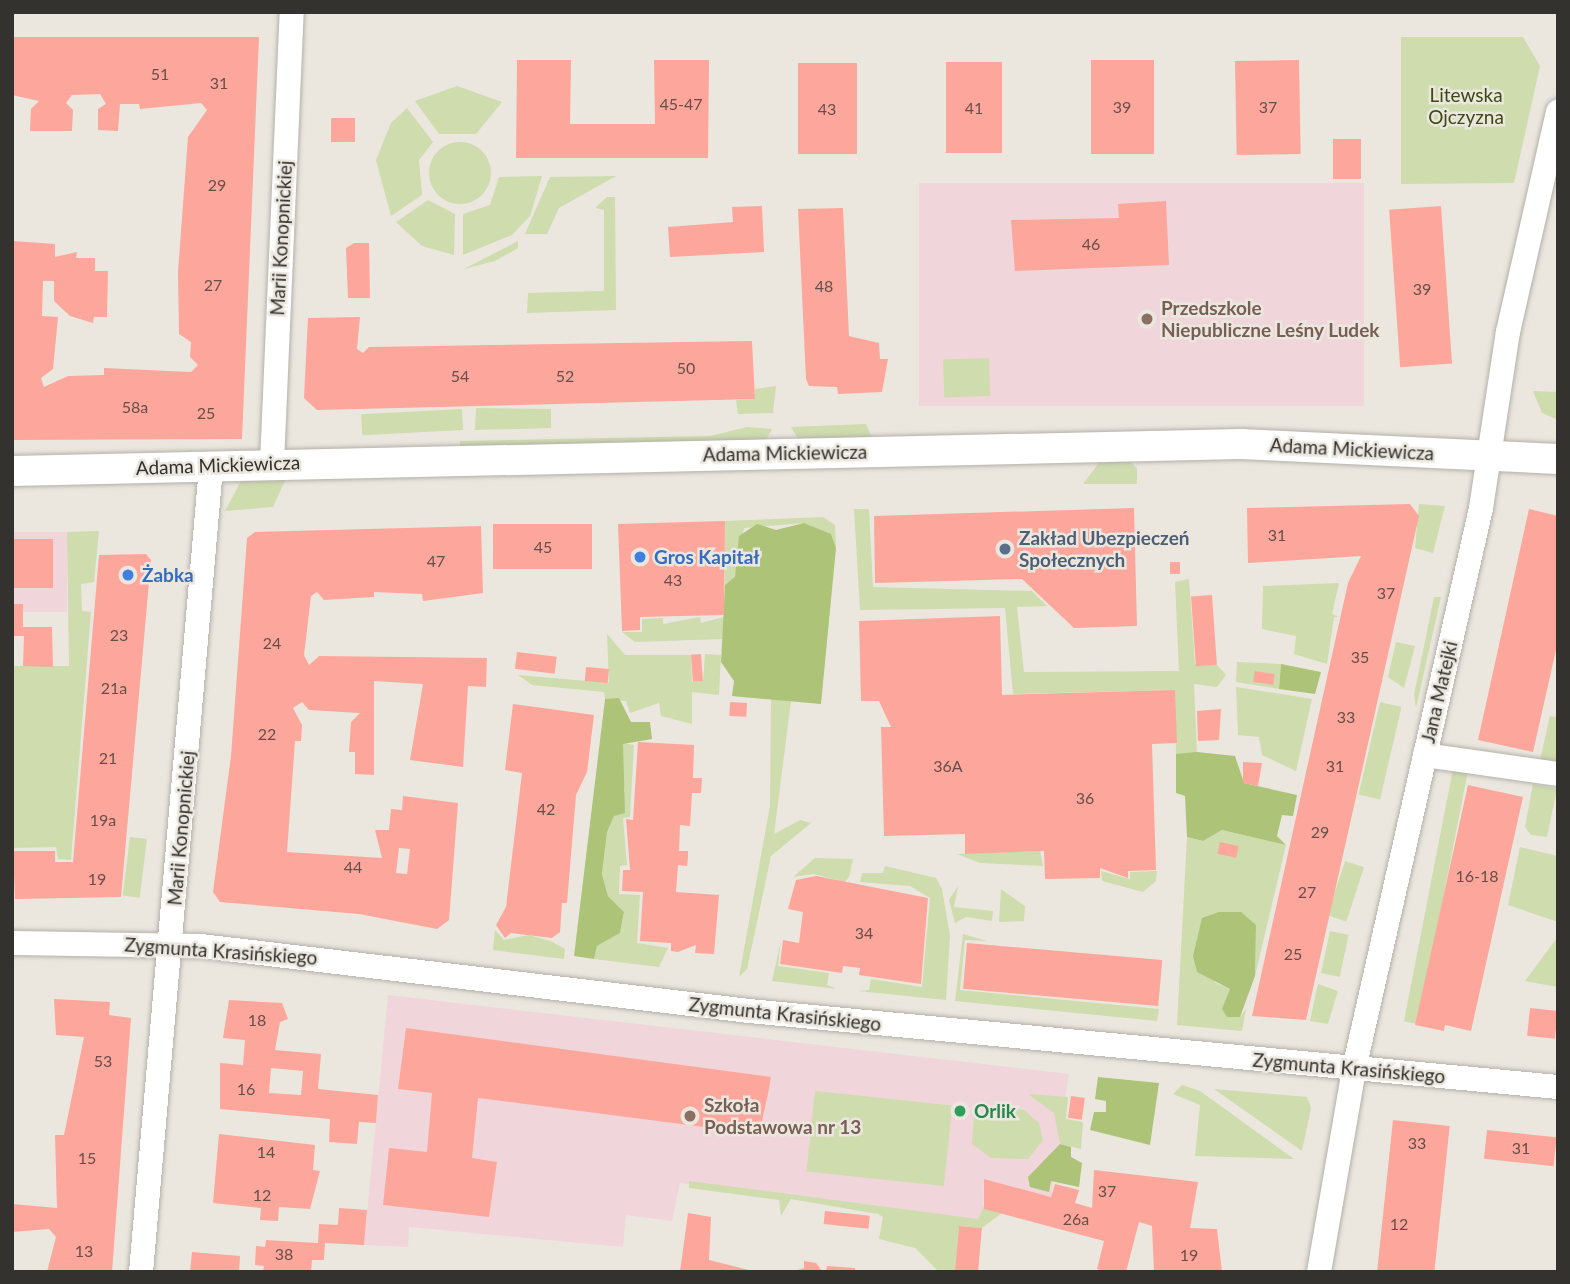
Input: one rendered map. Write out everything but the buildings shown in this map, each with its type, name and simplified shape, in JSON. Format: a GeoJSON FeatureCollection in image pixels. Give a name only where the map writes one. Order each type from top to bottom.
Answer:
{"type":"FeatureCollection","features":[{"type":"Feature","properties":{"kind":"street","name":"Marii Konopnickiej"},"geometry":{"type":"LineString","coordinates":[[272,463],[292,12]]}},
{"type":"Feature","properties":{"kind":"street","name":"Jana Matejki"},"geometry":{"type":"LineString","coordinates":[[1319,1272],[1354,1069],[1491,454],[1508,332],[1558,112]]}},
{"type":"Feature","properties":{"kind":"street","name":"Adama Mickiewicza"},"geometry":{"type":"LineString","coordinates":[[12,471],[211,467],[272,463],[1241,444],[1558,459]]}},
{"type":"Feature","properties":{"kind":"street","name":"Marii Konopnickiej"},"geometry":{"type":"LineString","coordinates":[[141,1272],[211,467]]}},
{"type":"Feature","properties":{"kind":"street"},"geometry":{"type":"LineString","coordinates":[[1425,755],[1558,774]]}},
{"type":"Feature","properties":{"kind":"street","name":"Zygmunta Krasińskiego"},"geometry":{"type":"LineString","coordinates":[[12,943],[171,943],[736,1010],[1558,1087]]}},
{"type":"Feature","properties":{"kind":"shaded area","name":"Przedszkole Niepubliczne Leśny Ludek"},"geometry":{"type":"Polygon","coordinates":[[[919,183],[1364,183],[1364,406],[919,406],[919,183]]]}},
{"type":"Feature","properties":{"kind":"shaded area"},"geometry":{"type":"Polygon","coordinates":[[[12,532],[67,532],[67,612],[12,612],[12,532]]]}},
{"type":"Feature","properties":{"kind":"shaded area"},"geometry":{"type":"Polygon","coordinates":[[[388,995],[1069,1074],[1051,1197],[984,1179],[983,1222],[680,1183],[672,1221],[626,1215],[623,1247],[409,1227],[408,1247],[364,1245],[388,995]]]}},
{"type":"Feature","properties":{"kind":"green space","name":"Litewska Ojczyzna"},"geometry":{"type":"Polygon","coordinates":[[[1401,37],[1523,37],[1540,66],[1514,183],[1401,184],[1401,37]]]}},
{"type":"Feature","properties":{"kind":"green space"},"geometry":{"type":"Polygon","coordinates":[[[457,86],[502,102],[476,134],[439,134],[415,101],[457,86]]]}},
{"type":"Feature","properties":{"kind":"green space"},"geometry":{"type":"Polygon","coordinates":[[[407,108],[433,142],[419,160],[422,195],[391,216],[376,160],[391,123],[407,108]]]}},
{"type":"Feature","properties":{"kind":"green space"},"geometry":{"type":"Polygon","coordinates":[[[454,142],[466,142],[482,151],[489,161],[489,185],[482,195],[466,204],[454,204],[443,199],[434,190],[429,179],[429,167],[434,156],[443,147],[454,142]]]}},
{"type":"Feature","properties":{"kind":"green space"},"geometry":{"type":"Polygon","coordinates":[[[542,176],[530,216],[512,235],[463,255],[463,214],[490,205],[499,177],[542,176]]]}},
{"type":"Feature","properties":{"kind":"green space"},"geometry":{"type":"Polygon","coordinates":[[[616,176],[559,208],[547,234],[525,234],[550,177],[616,176]]]}},
{"type":"Feature","properties":{"kind":"green space"},"geometry":{"type":"Polygon","coordinates":[[[607,197],[615,197],[616,310],[527,313],[528,293],[604,291],[604,210],[595,208],[607,197]]]}},
{"type":"Feature","properties":{"kind":"green space"},"geometry":{"type":"Polygon","coordinates":[[[428,200],[455,214],[454,255],[422,246],[396,222],[428,200]]]}},
{"type":"Feature","properties":{"kind":"green space"},"geometry":{"type":"Polygon","coordinates":[[[518,241],[518,248],[495,261],[464,269],[518,241]]]}},
{"type":"Feature","properties":{"kind":"green space"},"geometry":{"type":"Polygon","coordinates":[[[989,358],[990,396],[944,398],[943,360],[989,358]]]}},
{"type":"Feature","properties":{"kind":"green space"},"geometry":{"type":"Polygon","coordinates":[[[776,386],[773,413],[738,414],[736,400],[755,399],[755,389],[776,386]]]}},
{"type":"Feature","properties":{"kind":"green space"},"geometry":{"type":"Polygon","coordinates":[[[1533,391],[1558,392],[1558,420],[1542,413],[1533,391]]]}},
{"type":"Feature","properties":{"kind":"green space"},"geometry":{"type":"Polygon","coordinates":[[[476,408],[551,409],[551,428],[475,430],[476,408]]]}},
{"type":"Feature","properties":{"kind":"green space"},"geometry":{"type":"Polygon","coordinates":[[[462,409],[463,430],[362,435],[361,414],[462,409]]]}},
{"type":"Feature","properties":{"kind":"green space"},"geometry":{"type":"Polygon","coordinates":[[[866,424],[872,438],[798,439],[791,427],[866,424]]]}},
{"type":"Feature","properties":{"kind":"green space"},"geometry":{"type":"Polygon","coordinates":[[[747,427],[772,429],[766,440],[460,447],[460,441],[710,436],[747,427]]]}},
{"type":"Feature","properties":{"kind":"green space"},"geometry":{"type":"Polygon","coordinates":[[[1127,459],[1137,468],[1137,484],[1083,484],[1101,460],[1127,459]]]}},
{"type":"Feature","properties":{"kind":"green space"},"geometry":{"type":"Polygon","coordinates":[[[287,476],[273,507],[225,511],[241,481],[287,476]]]}},
{"type":"Feature","properties":{"kind":"green space"},"geometry":{"type":"Polygon","coordinates":[[[1419,504],[1445,506],[1433,553],[1415,548],[1419,504]]]}},
{"type":"Feature","properties":{"kind":"green space"},"geometry":{"type":"Polygon","coordinates":[[[854,509],[869,509],[873,587],[1032,591],[1047,606],[1017,607],[1024,672],[1179,671],[1175,582],[1189,579],[1195,664],[1217,665],[1226,675],[1217,687],[1194,684],[1197,756],[1176,754],[1175,690],[1013,694],[1005,608],[860,610],[854,509]]]}},
{"type":"Feature","properties":{"kind":"green space"},"geometry":{"type":"Polygon","coordinates":[[[823,517],[835,525],[836,548],[831,534],[804,523],[744,528],[735,578],[725,585],[725,521],[823,517]]]}},
{"type":"Feature","properties":{"kind":"green space"},"geometry":{"type":"Polygon","coordinates":[[[804,523],[831,534],[836,548],[821,704],[732,696],[734,681],[721,662],[725,585],[735,577],[739,536],[757,524],[776,530],[804,523]]]}},
{"type":"Feature","properties":{"kind":"green space"},"geometry":{"type":"Polygon","coordinates":[[[99,531],[94,582],[81,584],[82,611],[91,612],[71,860],[58,859],[56,847],[12,848],[12,666],[69,666],[67,532],[99,531]]]}},
{"type":"Feature","properties":{"kind":"green space"},"geometry":{"type":"Polygon","coordinates":[[[1339,583],[1332,614],[1339,617],[1334,617],[1327,664],[1294,654],[1296,636],[1262,629],[1263,586],[1339,583]]]}},
{"type":"Feature","properties":{"kind":"green space"},"geometry":{"type":"Polygon","coordinates":[[[1434,597],[1441,597],[1416,708],[1414,695],[1434,597]]]}},
{"type":"Feature","properties":{"kind":"green space"},"geometry":{"type":"Polygon","coordinates":[[[700,617],[701,623],[724,617],[722,639],[635,642],[622,632],[642,632],[642,619],[663,618],[663,624],[700,617]]]}},
{"type":"Feature","properties":{"kind":"green space"},"geometry":{"type":"Polygon","coordinates":[[[607,634],[625,655],[691,655],[692,682],[703,681],[705,654],[721,655],[719,695],[692,692],[692,724],[661,716],[659,703],[630,713],[626,701],[605,699],[604,692],[532,685],[518,675],[609,683],[607,634]]]}},
{"type":"Feature","properties":{"kind":"green space"},"geometry":{"type":"Polygon","coordinates":[[[1396,642],[1415,646],[1404,688],[1388,677],[1396,642]]]}},
{"type":"Feature","properties":{"kind":"green space"},"geometry":{"type":"Polygon","coordinates":[[[1237,662],[1281,664],[1279,689],[1236,682],[1237,662]]]}},
{"type":"Feature","properties":{"kind":"green space"},"geometry":{"type":"Polygon","coordinates":[[[1281,664],[1321,672],[1315,694],[1279,689],[1281,664]]]}},
{"type":"Feature","properties":{"kind":"green space"},"geometry":{"type":"Polygon","coordinates":[[[1236,687],[1312,699],[1296,771],[1262,755],[1259,737],[1238,735],[1236,687]]]}},
{"type":"Feature","properties":{"kind":"green space"},"geometry":{"type":"Polygon","coordinates":[[[619,698],[631,722],[650,722],[652,739],[623,744],[625,813],[614,816],[607,832],[602,874],[608,896],[624,912],[620,933],[597,946],[594,959],[574,956],[605,699],[619,698]]]}},
{"type":"Feature","properties":{"kind":"green space"},"geometry":{"type":"Polygon","coordinates":[[[771,699],[791,701],[774,834],[800,820],[811,823],[771,856],[747,969],[739,977],[770,806],[771,699]]]}},
{"type":"Feature","properties":{"kind":"green space"},"geometry":{"type":"Polygon","coordinates":[[[1380,702],[1401,707],[1380,800],[1359,795],[1380,702]]]}},
{"type":"Feature","properties":{"kind":"green space"},"geometry":{"type":"Polygon","coordinates":[[[1550,716],[1558,717],[1558,763],[1540,760],[1550,716]]]}},
{"type":"Feature","properties":{"kind":"green space"},"geometry":{"type":"Polygon","coordinates":[[[623,743],[634,745],[630,817],[623,818],[627,865],[620,866],[619,894],[640,895],[637,943],[668,948],[659,967],[594,959],[597,946],[620,933],[624,912],[608,896],[602,874],[607,832],[625,791],[619,763],[623,743]]]}},
{"type":"Feature","properties":{"kind":"green space"},"geometry":{"type":"Polygon","coordinates":[[[1197,752],[1235,756],[1244,783],[1297,795],[1293,816],[1282,815],[1277,836],[1286,845],[1222,830],[1203,841],[1187,837],[1185,796],[1176,793],[1176,754],[1197,752]]]}},
{"type":"Feature","properties":{"kind":"green space"},"geometry":{"type":"Polygon","coordinates":[[[1453,769],[1468,772],[1419,1024],[1404,1021],[1453,769]]]}},
{"type":"Feature","properties":{"kind":"green space"},"geometry":{"type":"Polygon","coordinates":[[[1533,784],[1557,789],[1547,837],[1531,835],[1525,827],[1533,784]]]}},
{"type":"Feature","properties":{"kind":"green space"},"geometry":{"type":"Polygon","coordinates":[[[1222,830],[1286,845],[1255,976],[1256,925],[1214,982],[1230,989],[1223,1009],[1240,1017],[1246,1009],[1242,1031],[1177,1025],[1187,837],[1203,841],[1222,830]]]}},
{"type":"Feature","properties":{"kind":"green space"},"geometry":{"type":"Polygon","coordinates":[[[130,837],[147,839],[140,898],[123,896],[130,837]]]}},
{"type":"Feature","properties":{"kind":"green space"},"geometry":{"type":"Polygon","coordinates":[[[1520,847],[1558,856],[1558,922],[1508,905],[1520,847]]]}},
{"type":"Feature","properties":{"kind":"green space"},"geometry":{"type":"Polygon","coordinates":[[[1040,851],[1043,866],[980,863],[957,854],[1040,851]]]}},
{"type":"Feature","properties":{"kind":"green space"},"geometry":{"type":"Polygon","coordinates":[[[815,858],[853,859],[849,877],[845,882],[813,874],[793,877],[815,858]]]}},
{"type":"Feature","properties":{"kind":"green space"},"geometry":{"type":"Polygon","coordinates":[[[1345,861],[1364,867],[1346,921],[1327,915],[1345,861]]]}},
{"type":"Feature","properties":{"kind":"green space"},"geometry":{"type":"Polygon","coordinates":[[[885,866],[936,878],[942,889],[950,936],[946,1000],[858,991],[869,990],[871,979],[922,987],[930,898],[910,886],[860,882],[862,873],[883,873],[885,866]]]}},
{"type":"Feature","properties":{"kind":"green space"},"geometry":{"type":"Polygon","coordinates":[[[1101,871],[1130,879],[1130,872],[1157,871],[1156,881],[1143,892],[1102,881],[1101,871]]]}},
{"type":"Feature","properties":{"kind":"green space"},"geometry":{"type":"Polygon","coordinates":[[[958,886],[954,907],[993,911],[992,921],[966,917],[955,923],[949,900],[958,886]]]}},
{"type":"Feature","properties":{"kind":"green space"},"geometry":{"type":"Polygon","coordinates":[[[1001,889],[1025,906],[1024,921],[999,922],[1001,889]]]}},
{"type":"Feature","properties":{"kind":"green space"},"geometry":{"type":"Polygon","coordinates":[[[1219,912],[1241,912],[1256,925],[1255,976],[1240,1017],[1227,1017],[1222,1009],[1230,989],[1197,972],[1193,956],[1202,918],[1219,912]]]}},
{"type":"Feature","properties":{"kind":"green space"},"geometry":{"type":"Polygon","coordinates":[[[495,930],[504,940],[528,935],[551,941],[565,949],[564,959],[493,950],[495,930]]]}},
{"type":"Feature","properties":{"kind":"green space"},"geometry":{"type":"Polygon","coordinates":[[[1330,931],[1349,935],[1340,977],[1321,973],[1330,931]]]}},
{"type":"Feature","properties":{"kind":"green space"},"geometry":{"type":"Polygon","coordinates":[[[963,934],[987,941],[965,940],[960,990],[1159,1009],[1157,1021],[955,1001],[963,934]]]}},
{"type":"Feature","properties":{"kind":"green space"},"geometry":{"type":"Polygon","coordinates":[[[1558,938],[1558,987],[1525,981],[1554,942],[1558,938]]]}},
{"type":"Feature","properties":{"kind":"green space"},"geometry":{"type":"Polygon","coordinates":[[[781,940],[778,966],[829,973],[827,985],[837,989],[772,981],[781,940]]]}},
{"type":"Feature","properties":{"kind":"green space"},"geometry":{"type":"Polygon","coordinates":[[[1318,984],[1338,991],[1328,1024],[1310,1021],[1318,984]]]}},
{"type":"Feature","properties":{"kind":"green space"},"geometry":{"type":"Polygon","coordinates":[[[1098,1077],[1159,1083],[1150,1145],[1090,1130],[1094,1112],[1106,1112],[1106,1101],[1095,1099],[1098,1077]]]}},
{"type":"Feature","properties":{"kind":"green space"},"geometry":{"type":"Polygon","coordinates":[[[1182,1085],[1200,1091],[1294,1159],[1195,1156],[1200,1105],[1173,1094],[1182,1085]]]}},
{"type":"Feature","properties":{"kind":"green space"},"geometry":{"type":"Polygon","coordinates":[[[1214,1089],[1307,1097],[1311,1108],[1302,1151],[1214,1089]]]}},
{"type":"Feature","properties":{"kind":"green space"},"geometry":{"type":"Polygon","coordinates":[[[815,1091],[952,1105],[944,1186],[807,1172],[815,1091]]]}},
{"type":"Feature","properties":{"kind":"green space"},"geometry":{"type":"Polygon","coordinates":[[[1028,1094],[1068,1097],[1066,1119],[1083,1122],[1081,1149],[1060,1144],[1054,1113],[1028,1094]]]}},
{"type":"Feature","properties":{"kind":"green space"},"geometry":{"type":"Polygon","coordinates":[[[998,1107],[1024,1110],[1039,1123],[1043,1140],[1028,1159],[991,1158],[972,1144],[974,1116],[998,1107]]]}},
{"type":"Feature","properties":{"kind":"green space"},"geometry":{"type":"Polygon","coordinates":[[[1060,1144],[1071,1147],[1071,1157],[1082,1163],[1079,1187],[1051,1181],[1049,1192],[1030,1187],[1028,1177],[1060,1144]]]}},
{"type":"Feature","properties":{"kind":"green space"},"geometry":{"type":"Polygon","coordinates":[[[689,1181],[978,1219],[984,1206],[1002,1213],[982,1228],[959,1226],[955,1272],[939,1272],[915,1248],[879,1239],[883,1217],[878,1214],[791,1199],[781,1216],[779,1200],[689,1188],[689,1181]]]}},
{"type":"Feature","properties":{"kind":"place","name":"Przedszkole Niepubliczne Leśny Ludek"},"geometry":{"type":"Point","coordinates":[1147,319]}},
{"type":"Feature","properties":{"kind":"place","name":"Zakład Ubezpieczeń Społecznych"},"geometry":{"type":"Point","coordinates":[1005,549]}},
{"type":"Feature","properties":{"kind":"place","name":"Gros Kapitał"},"geometry":{"type":"Point","coordinates":[640,557]}},
{"type":"Feature","properties":{"kind":"place","name":"Żabka"},"geometry":{"type":"Point","coordinates":[128,575]}},
{"type":"Feature","properties":{"kind":"place","name":"Orlik"},"geometry":{"type":"Point","coordinates":[960,1111]}},
{"type":"Feature","properties":{"kind":"place","name":"Szkoła Podstawowa nr 13"},"geometry":{"type":"Point","coordinates":[690,1116]}}]}
